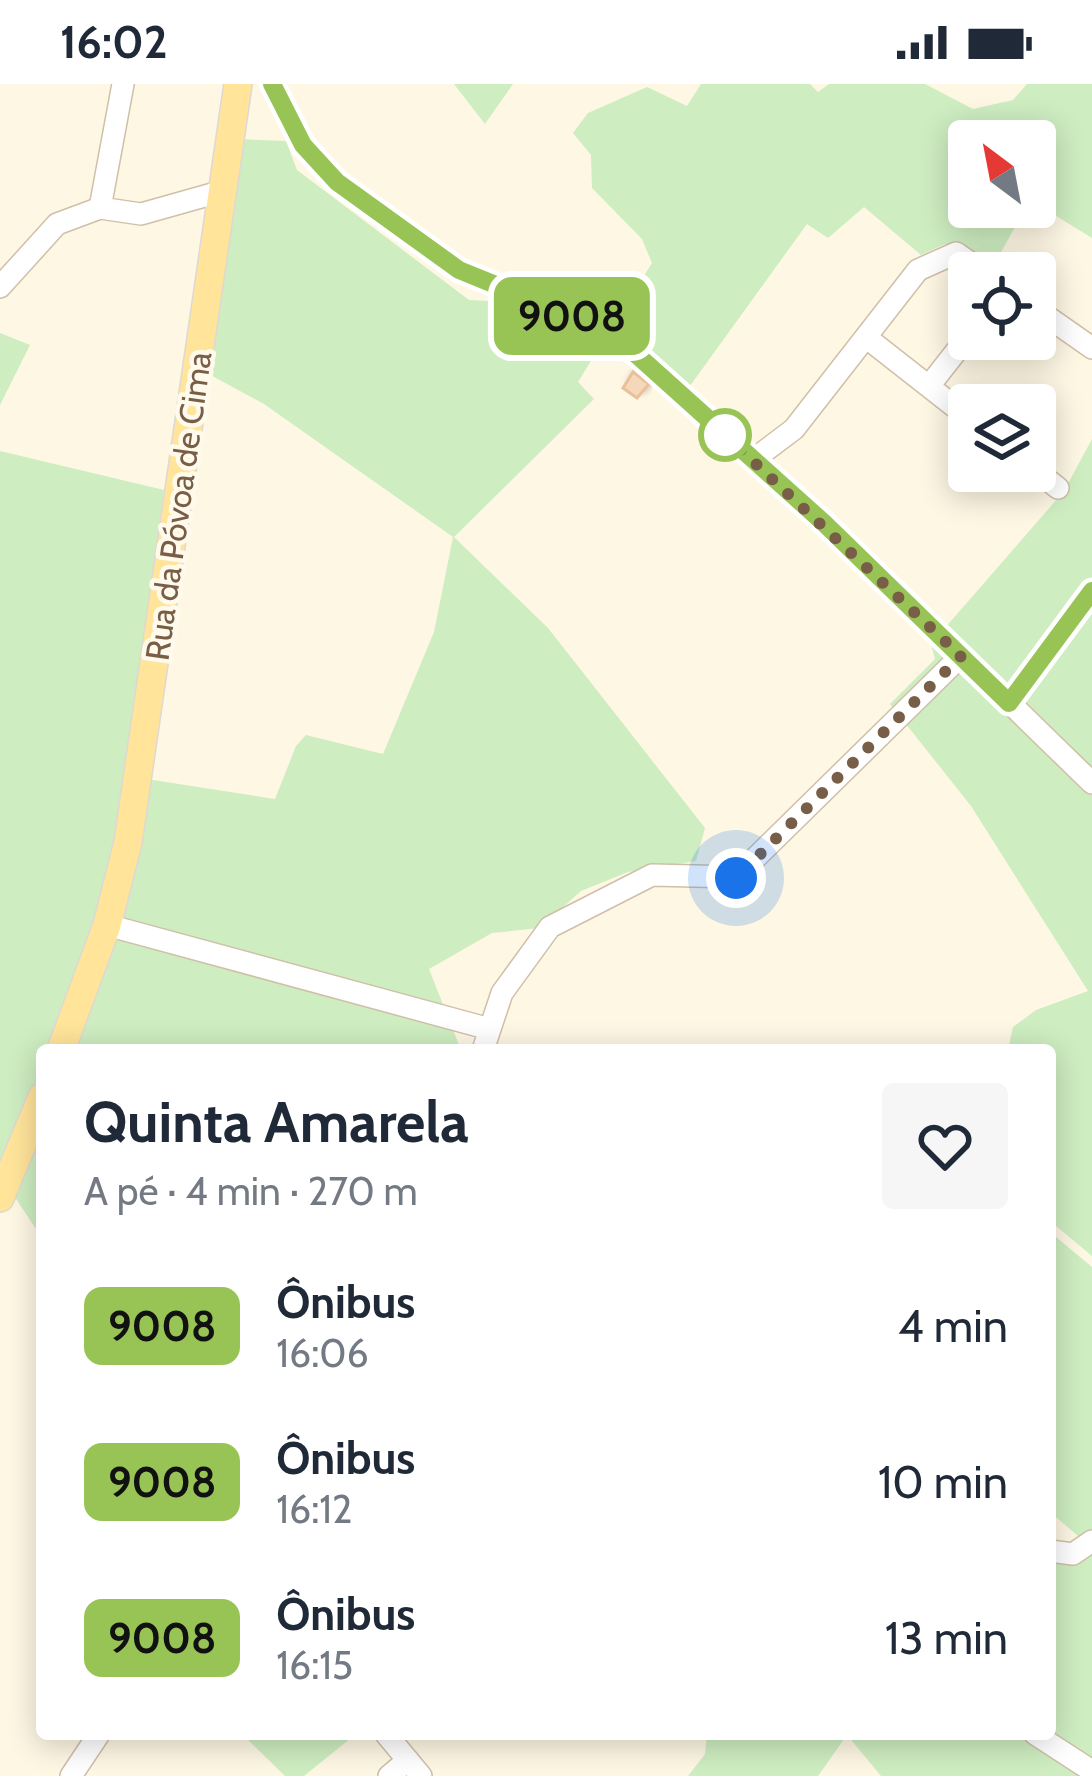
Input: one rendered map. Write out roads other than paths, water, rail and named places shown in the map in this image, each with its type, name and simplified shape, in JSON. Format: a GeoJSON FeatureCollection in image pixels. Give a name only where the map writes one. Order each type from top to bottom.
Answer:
{"type":"FeatureCollection","features":[{"type":"Feature","properties":{"kind":"main road","name":"Rua da Póvoa de Cima"},"geometry":{"type":"LineString","coordinates":[[64,1044],[106,925],[128,842],[238,84]]}},
{"type":"Feature","properties":{"kind":"main road"},"geometry":{"type":"LineString","coordinates":[[0,1198],[36,1111]]}},
{"type":"Feature","properties":{"kind":"street"},"geometry":{"type":"LineString","coordinates":[[100,208],[123,84]]}},
{"type":"Feature","properties":{"kind":"street"},"geometry":{"type":"LineString","coordinates":[[272,84],[303,145],[337,182],[459,270],[592,324],[637,355],[1092,783]]}},
{"type":"Feature","properties":{"kind":"street"},"geometry":{"type":"LineString","coordinates":[[0,287],[57,224],[100,208],[141,214],[219,192]]}},
{"type":"Feature","properties":{"kind":"street"},"geometry":{"type":"LineString","coordinates":[[753,460],[794,429],[918,270],[948,257]]}},
{"type":"Feature","properties":{"kind":"street"},"geometry":{"type":"LineString","coordinates":[[1056,323],[1092,348]]}},
{"type":"Feature","properties":{"kind":"street"},"geometry":{"type":"LineString","coordinates":[[867,338],[948,401]]}},
{"type":"Feature","properties":{"kind":"street"},"geometry":{"type":"LineString","coordinates":[[929,386],[949,360]]}},
{"type":"Feature","properties":{"kind":"street"},"geometry":{"type":"LineString","coordinates":[[1009,703],[1092,591]]}},
{"type":"Feature","properties":{"kind":"street"},"geometry":{"type":"LineString","coordinates":[[106,925],[484,1039],[502,993],[550,926],[652,875],[736,878],[961,656]]}},
{"type":"Feature","properties":{"kind":"street"},"geometry":{"type":"LineString","coordinates":[[1056,1552],[1073,1554],[1092,1541]]}},
{"type":"Feature","properties":{"kind":"street"},"geometry":{"type":"LineString","coordinates":[[71,1776],[95,1740]]}},
{"type":"Feature","properties":{"kind":"street"},"geometry":{"type":"LineString","coordinates":[[389,1776],[415,1768],[391,1740]]}},
{"type":"Feature","properties":{"kind":"street"},"geometry":{"type":"LineString","coordinates":[[1045,1740],[1092,1771]]}}]}
